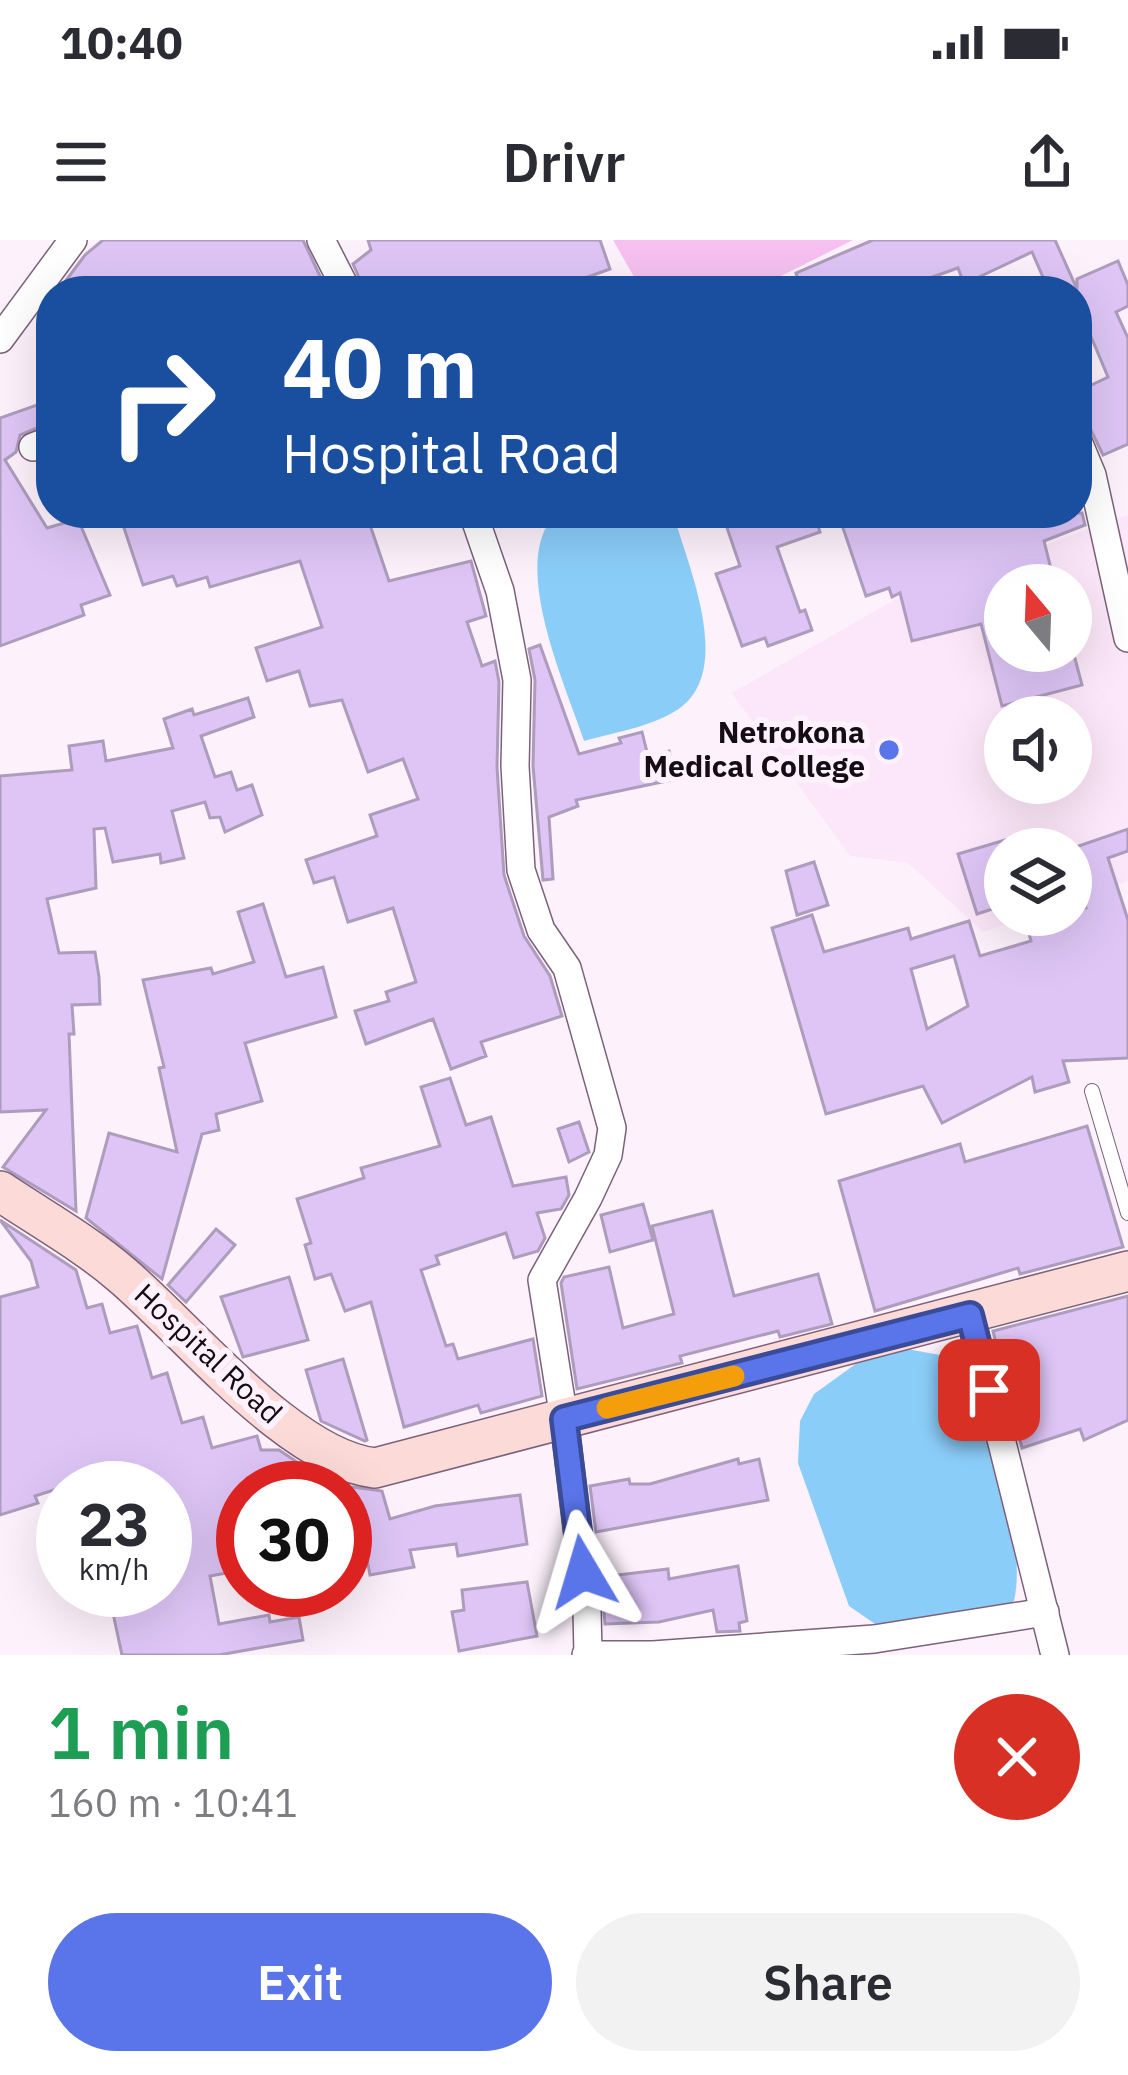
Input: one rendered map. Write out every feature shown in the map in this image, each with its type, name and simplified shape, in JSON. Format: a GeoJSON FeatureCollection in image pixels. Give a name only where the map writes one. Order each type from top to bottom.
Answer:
{"type":"FeatureCollection","features":[{"type":"Feature","properties":{"kind":"street"},"geometry":{"type":"LineString","coordinates":[[46,276],[73,240]]}},
{"type":"Feature","properties":{"kind":"street"},"geometry":{"type":"LineString","coordinates":[[321,240],[339,276]]}},
{"type":"Feature","properties":{"kind":"street"},"geometry":{"type":"LineString","coordinates":[[0,339],[36,290]]}},
{"type":"Feature","properties":{"kind":"street"},"geometry":{"type":"LineString","coordinates":[[1092,475],[1128,638]]}},
{"type":"Feature","properties":{"kind":"street"},"geometry":{"type":"LineString","coordinates":[[477,528],[500,591],[517,680],[515,766],[521,870],[541,930],[567,968],[612,1128],[608,1155],[542,1280],[587,1610],[587,1655],[653,1655],[874,1639],[1045,1612]]}},
{"type":"Feature","properties":{"kind":"street","name":"Hospital Road"},"geometry":{"type":"LineString","coordinates":[[0,1191],[119,1272],[292,1431],[350,1466],[375,1468],[1128,1271]]}},
{"type":"Feature","properties":{"kind":"street"},"geometry":{"type":"LineString","coordinates":[[970,1315],[1055,1655]]}},
{"type":"Feature","properties":{"kind":"lane"},"geometry":{"type":"LineString","coordinates":[[1092,1091],[1128,1213]]}},
{"type":"Feature","properties":{"kind":"shaded area"},"geometry":{"type":"Polygon","coordinates":[[[613,240],[853,240],[781,276],[633,276],[613,240]]]}},
{"type":"Feature","properties":{"kind":"shaded area","name":"Netrokona Medical College"},"geometry":{"type":"Polygon","coordinates":[[[1128,515],[1128,881],[1092,894],[1092,828],[984,828],[983,932],[908,863],[850,856],[732,693],[901,596],[984,566],[984,672],[1092,672],[1092,564],[991,564],[1128,515]]]}},
{"type":"Feature","properties":{"kind":"water"},"geometry":{"type":"Polygon","coordinates":[[[547,528],[678,528],[705,635],[700,682],[688,701],[639,727],[584,741],[545,624],[538,560],[547,528]]]}},
{"type":"Feature","properties":{"kind":"water"},"geometry":{"type":"Polygon","coordinates":[[[896,1347],[940,1355],[972,1406],[999,1472],[1017,1574],[1014,1601],[992,1613],[875,1624],[849,1606],[798,1463],[800,1421],[814,1394],[857,1363],[896,1347]]]}},
{"type":"Feature","properties":{"kind":"building"},"geometry":{"type":"Polygon","coordinates":[[[103,240],[303,240],[320,276],[69,276],[103,240]]]}},
{"type":"Feature","properties":{"kind":"building"},"geometry":{"type":"Polygon","coordinates":[[[368,240],[600,240],[610,269],[591,276],[358,276],[353,264],[371,250],[368,240]]]}},
{"type":"Feature","properties":{"kind":"building"},"geometry":{"type":"Polygon","coordinates":[[[873,240],[1055,240],[1071,276],[1042,276],[1032,252],[981,276],[961,276],[958,268],[935,276],[796,273],[873,240]]]}},
{"type":"Feature","properties":{"kind":"building"},"geometry":{"type":"Polygon","coordinates":[[[1118,261],[1128,285],[1128,306],[1116,312],[1128,338],[1128,444],[1103,455],[1092,432],[1092,385],[1108,377],[1092,339],[1092,276],[1084,276],[1118,261]]]}},
{"type":"Feature","properties":{"kind":"building"},"geometry":{"type":"Polygon","coordinates":[[[36,405],[36,428],[20,435],[16,452],[5,460],[36,510],[36,528],[82,528],[110,595],[81,605],[84,615],[0,646],[0,418],[36,405]]]}},
{"type":"Feature","properties":{"kind":"building"},"geometry":{"type":"Polygon","coordinates":[[[124,528],[371,528],[389,581],[471,561],[486,616],[467,622],[482,666],[495,661],[499,682],[497,767],[504,875],[524,936],[550,976],[562,1016],[481,1042],[486,1056],[451,1069],[433,1019],[366,1044],[355,1011],[389,1001],[386,992],[416,982],[393,908],[348,922],[334,877],[314,883],[306,860],[377,836],[370,815],[418,799],[403,759],[368,772],[342,700],[310,706],[299,671],[267,681],[256,648],[322,627],[300,561],[210,587],[207,577],[177,586],[173,576],[143,585],[124,528]]]}},
{"type":"Feature","properties":{"kind":"building"},"geometry":{"type":"Polygon","coordinates":[[[727,528],[819,528],[820,532],[777,547],[800,612],[805,610],[812,630],[768,646],[765,638],[742,646],[716,574],[740,566],[727,528]]]}},
{"type":"Feature","properties":{"kind":"building"},"geometry":{"type":"Polygon","coordinates":[[[843,528],[1077,528],[1044,541],[1050,564],[984,564],[984,636],[981,624],[912,641],[900,593],[892,597],[889,588],[866,596],[843,528]]]}},
{"type":"Feature","properties":{"kind":"building"},"geometry":{"type":"Polygon","coordinates":[[[540,645],[579,754],[642,732],[648,756],[669,751],[676,779],[576,800],[578,806],[549,817],[553,879],[543,880],[533,766],[535,680],[529,649],[540,645]]]}},
{"type":"Feature","properties":{"kind":"building"},"geometry":{"type":"Polygon","coordinates":[[[993,672],[1079,672],[1082,685],[1040,696],[999,696],[993,672]]]}},
{"type":"Feature","properties":{"kind":"building"},"geometry":{"type":"Polygon","coordinates":[[[248,698],[254,717],[201,736],[215,777],[231,772],[237,790],[252,785],[262,815],[225,832],[220,817],[210,818],[205,802],[172,811],[184,858],[161,863],[160,854],[113,862],[105,828],[94,829],[96,888],[47,899],[59,953],[95,952],[99,977],[100,1004],[72,1005],[74,1034],[69,1034],[76,1211],[3,1167],[46,1110],[0,1112],[0,776],[72,770],[69,746],[103,741],[106,761],[173,748],[164,719],[248,698]]]}},
{"type":"Feature","properties":{"kind":"building"},"geometry":{"type":"Polygon","coordinates":[[[1128,829],[1128,851],[1108,858],[1128,920],[1128,1058],[1063,1061],[1069,1082],[1035,1092],[1032,1077],[942,1123],[923,1086],[826,1114],[772,928],[812,915],[824,952],[908,928],[911,939],[969,921],[980,956],[1031,941],[1030,936],[1092,936],[1092,841],[1128,829]],[[954,956],[911,969],[927,1029],[968,1006],[954,956]]]}},
{"type":"Feature","properties":{"kind":"building"},"geometry":{"type":"Polygon","coordinates":[[[984,846],[984,912],[977,914],[958,854],[984,846]]]}},
{"type":"Feature","properties":{"kind":"building"},"geometry":{"type":"Polygon","coordinates":[[[814,862],[828,905],[797,915],[786,871],[814,862]]]}},
{"type":"Feature","properties":{"kind":"building"},"geometry":{"type":"Polygon","coordinates":[[[263,904],[286,977],[323,967],[336,1017],[245,1043],[262,1101],[216,1114],[219,1130],[202,1134],[162,1279],[86,1218],[109,1133],[177,1152],[159,1068],[164,1067],[143,980],[211,968],[213,974],[254,962],[238,912],[263,904]]]}},
{"type":"Feature","properties":{"kind":"building"},"geometry":{"type":"Polygon","coordinates":[[[450,1078],[466,1125],[491,1117],[513,1186],[566,1177],[569,1195],[561,1209],[537,1213],[545,1238],[538,1251],[514,1258],[506,1233],[436,1256],[439,1264],[421,1270],[446,1346],[453,1344],[458,1359],[533,1339],[542,1396],[481,1413],[478,1405],[404,1427],[371,1302],[345,1311],[331,1274],[315,1279],[305,1245],[311,1243],[297,1199],[364,1178],[361,1168],[440,1146],[421,1087],[450,1078]]]}},
{"type":"Feature","properties":{"kind":"building"},"geometry":{"type":"Polygon","coordinates":[[[579,1122],[589,1152],[569,1162],[558,1129],[579,1122]]]}},
{"type":"Feature","properties":{"kind":"building"},"geometry":{"type":"Polygon","coordinates":[[[1087,1126],[1123,1247],[1020,1274],[1018,1268],[875,1311],[839,1181],[960,1144],[965,1162],[1087,1126]]]}},
{"type":"Feature","properties":{"kind":"building"},"geometry":{"type":"Polygon","coordinates":[[[643,1204],[653,1240],[610,1252],[601,1215],[643,1204]]]}},
{"type":"Feature","properties":{"kind":"building"},"geometry":{"type":"Polygon","coordinates":[[[712,1211],[734,1296],[818,1274],[832,1324],[780,1337],[778,1331],[680,1356],[682,1363],[577,1389],[561,1283],[564,1277],[609,1267],[623,1328],[674,1314],[652,1226],[712,1211]]]}},
{"type":"Feature","properties":{"kind":"building"},"geometry":{"type":"Polygon","coordinates":[[[0,1220],[76,1270],[87,1308],[102,1304],[110,1333],[137,1326],[152,1378],[167,1373],[182,1423],[203,1417],[212,1448],[257,1436],[261,1450],[279,1450],[296,1461],[216,1461],[216,1575],[210,1576],[219,1624],[299,1617],[303,1640],[219,1655],[122,1655],[114,1617],[192,1617],[192,1461],[36,1461],[36,1504],[0,1515],[0,1297],[38,1287],[31,1261],[0,1220]]]}},
{"type":"Feature","properties":{"kind":"building"},"geometry":{"type":"Polygon","coordinates":[[[216,1229],[235,1245],[186,1302],[168,1285],[216,1229]]]}},
{"type":"Feature","properties":{"kind":"building"},"geometry":{"type":"Polygon","coordinates":[[[289,1277],[308,1340],[243,1357],[221,1297],[289,1277]]]}},
{"type":"Feature","properties":{"kind":"building"},"geometry":{"type":"Polygon","coordinates":[[[1128,1296],[1128,1420],[1084,1440],[1080,1429],[1022,1448],[993,1331],[1128,1296]]]}},
{"type":"Feature","properties":{"kind":"building"},"geometry":{"type":"Polygon","coordinates":[[[343,1359],[365,1441],[321,1421],[306,1370],[343,1359]]]}},
{"type":"Feature","properties":{"kind":"building"},"geometry":{"type":"Polygon","coordinates":[[[738,1459],[739,1464],[759,1459],[768,1500],[596,1532],[590,1486],[629,1479],[630,1484],[650,1484],[738,1459]]]}},
{"type":"Feature","properties":{"kind":"building"},"geometry":{"type":"Polygon","coordinates":[[[372,1490],[382,1491],[390,1519],[435,1506],[520,1495],[527,1544],[458,1556],[456,1544],[410,1550],[414,1567],[372,1575],[372,1490]]]}},
{"type":"Feature","properties":{"kind":"building"},"geometry":{"type":"Polygon","coordinates":[[[738,1566],[747,1621],[739,1623],[740,1631],[717,1632],[713,1610],[659,1622],[605,1624],[601,1577],[668,1569],[669,1579],[738,1566]]]}},
{"type":"Feature","properties":{"kind":"building"},"geometry":{"type":"Polygon","coordinates":[[[527,1582],[537,1636],[459,1651],[452,1612],[464,1610],[462,1590],[527,1582]]]}},
{"type":"Feature","properties":{"kind":"slow traffic"},"geometry":{"type":"LineString","coordinates":[[607,1408],[734,1376]]}},
{"type":"Feature","properties":{"kind":"place","name":"Netrokona Medical College"},"geometry":{"type":"Point","coordinates":[889,750]}},
{"type":"Feature","properties":{"kind":"route"},"geometry":{"type":"LineString","coordinates":[[583,1572],[564,1419],[970,1315],[989,1390]]}}]}
